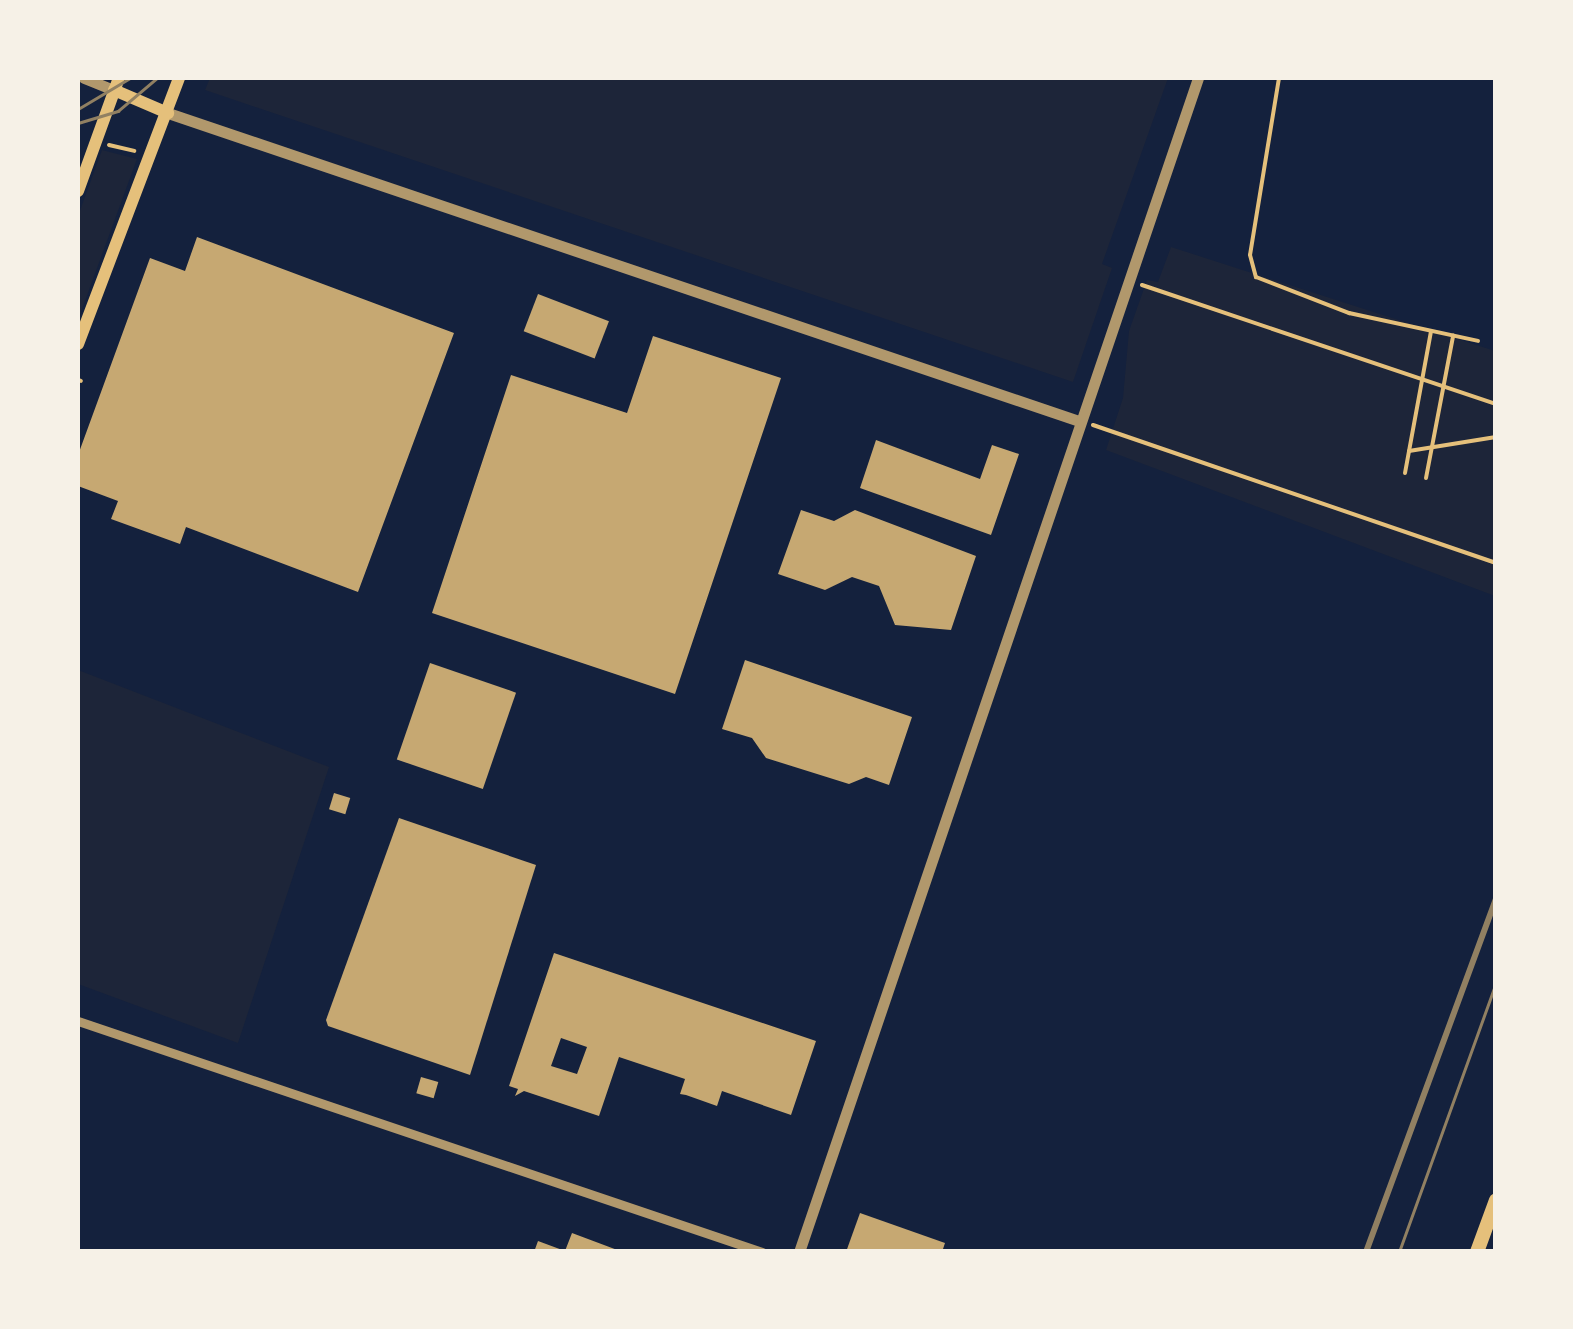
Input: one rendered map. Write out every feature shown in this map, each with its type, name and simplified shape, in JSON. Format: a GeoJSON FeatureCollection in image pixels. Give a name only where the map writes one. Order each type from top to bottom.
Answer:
{"type":"FeatureCollection","features":[{"type":"Feature","properties":{"kind":"main road"},"geometry":{"type":"LineString","coordinates":[[78,344],[180,78]]}},
{"type":"Feature","properties":{"kind":"main road"},"geometry":{"type":"LineString","coordinates":[[78,191],[117,84],[168,113]]}},
{"type":"Feature","properties":{"kind":"main road"},"geometry":{"type":"LineString","coordinates":[[1477,1252],[1496,1200]]}},
{"type":"Feature","properties":{"kind":"street"},"geometry":{"type":"LineString","coordinates":[[84,78],[117,84]]}},
{"type":"Feature","properties":{"kind":"street"},"geometry":{"type":"LineString","coordinates":[[799,1252],[1078,421],[1198,78]]}},
{"type":"Feature","properties":{"kind":"street"},"geometry":{"type":"LineString","coordinates":[[168,113],[1078,421]]}},
{"type":"Feature","properties":{"kind":"street"},"geometry":{"type":"LineString","coordinates":[[78,1021],[762,1252]]}},
{"type":"Feature","properties":{"kind":"path"},"geometry":{"type":"LineString","coordinates":[[1279,78],[1250,255],[1256,277],[1349,313],[1478,341]]}},
{"type":"Feature","properties":{"kind":"path"},"geometry":{"type":"LineString","coordinates":[[105,144],[140,152]]}},
{"type":"Feature","properties":{"kind":"path"},"geometry":{"type":"LineString","coordinates":[[1128,280],[1496,404]]}},
{"type":"Feature","properties":{"kind":"path"},"geometry":{"type":"LineString","coordinates":[[1405,473],[1431,330]]}},
{"type":"Feature","properties":{"kind":"path"},"geometry":{"type":"LineString","coordinates":[[1426,478],[1453,336]]}},
{"type":"Feature","properties":{"kind":"path"},"geometry":{"type":"LineString","coordinates":[[1108,429],[1496,563]]}},
{"type":"Feature","properties":{"kind":"path"},"geometry":{"type":"LineString","coordinates":[[1409,451],[1496,437]]}},
{"type":"Feature","properties":{"kind":"shaded area"},"geometry":{"type":"Polygon","coordinates":[[[210,78],[1168,78],[1102,264],[1112,268],[1073,382],[205,90],[210,78]]]}},
{"type":"Feature","properties":{"kind":"shaded area"},"geometry":{"type":"Polygon","coordinates":[[[102,150],[137,159],[78,320],[78,216],[102,150]]]}},
{"type":"Feature","properties":{"kind":"shaded area"},"geometry":{"type":"Polygon","coordinates":[[[1171,247],[1495,351],[1495,596],[1106,450],[1123,398],[1129,331],[1147,280],[1158,282],[1171,247]]]}},
{"type":"Feature","properties":{"kind":"shaded area"},"geometry":{"type":"Polygon","coordinates":[[[78,670],[329,767],[238,1043],[78,984],[78,670]]]}},
{"type":"Feature","properties":{"kind":"building"},"geometry":{"type":"Polygon","coordinates":[[[197,237],[454,333],[358,592],[186,527],[180,544],[111,519],[118,501],[78,486],[78,455],[150,258],[185,271],[197,237]]]}},
{"type":"Feature","properties":{"kind":"building"},"geometry":{"type":"Polygon","coordinates":[[[538,294],[609,321],[595,359],[524,331],[538,294]]]}},
{"type":"Feature","properties":{"kind":"building"},"geometry":{"type":"Polygon","coordinates":[[[653,336],[781,378],[675,694],[432,613],[511,375],[627,413],[653,336]]]}},
{"type":"Feature","properties":{"kind":"building"},"geometry":{"type":"Polygon","coordinates":[[[876,440],[980,479],[992,445],[1019,454],[991,535],[860,488],[876,440]]]}},
{"type":"Feature","properties":{"kind":"building"},"geometry":{"type":"Polygon","coordinates":[[[801,510],[834,521],[855,510],[976,556],[951,630],[895,625],[879,586],[852,577],[825,590],[778,574],[801,510]]]}},
{"type":"Feature","properties":{"kind":"building"},"geometry":{"type":"Polygon","coordinates":[[[745,660],[912,717],[889,785],[866,777],[849,784],[766,758],[752,738],[722,729],[745,660]]]}},
{"type":"Feature","properties":{"kind":"building"},"geometry":{"type":"Polygon","coordinates":[[[430,663],[516,693],[483,789],[397,759],[430,663]]]}},
{"type":"Feature","properties":{"kind":"building"},"geometry":{"type":"Polygon","coordinates":[[[334,793],[350,798],[345,814],[329,809],[334,793]]]}},
{"type":"Feature","properties":{"kind":"building"},"geometry":{"type":"Polygon","coordinates":[[[399,818],[536,865],[470,1075],[328,1026],[326,1020],[399,818]]]}},
{"type":"Feature","properties":{"kind":"building"},"geometry":{"type":"Polygon","coordinates":[[[554,953],[816,1041],[791,1115],[722,1091],[717,1106],[680,1094],[685,1079],[619,1057],[599,1116],[524,1091],[515,1096],[518,1089],[509,1086],[554,953]],[[561,1038],[551,1066],[577,1074],[587,1047],[561,1038]]]}},
{"type":"Feature","properties":{"kind":"building"},"geometry":{"type":"Polygon","coordinates":[[[421,1077],[438,1082],[434,1098],[416,1093],[421,1077]]]}},
{"type":"Feature","properties":{"kind":"building"},"geometry":{"type":"Polygon","coordinates":[[[860,1213],[945,1243],[942,1252],[846,1252],[860,1213]]]}},
{"type":"Feature","properties":{"kind":"building"},"geometry":{"type":"Polygon","coordinates":[[[572,1233],[620,1252],[534,1252],[538,1241],[565,1251],[572,1233]]]}},
{"type":"Feature","properties":{"kind":"tram line"},"geometry":{"type":"LineString","coordinates":[[78,109],[130,78]]}},
{"type":"Feature","properties":{"kind":"tram line"},"geometry":{"type":"LineString","coordinates":[[78,123],[118,111],[157,78]]}},
{"type":"Feature","properties":{"kind":"tram line"},"geometry":{"type":"LineString","coordinates":[[1399,1252],[1496,983]]}},
{"type":"Feature","properties":{"kind":"railway"},"geometry":{"type":"LineString","coordinates":[[1366,1252],[1496,898]]}}]}
